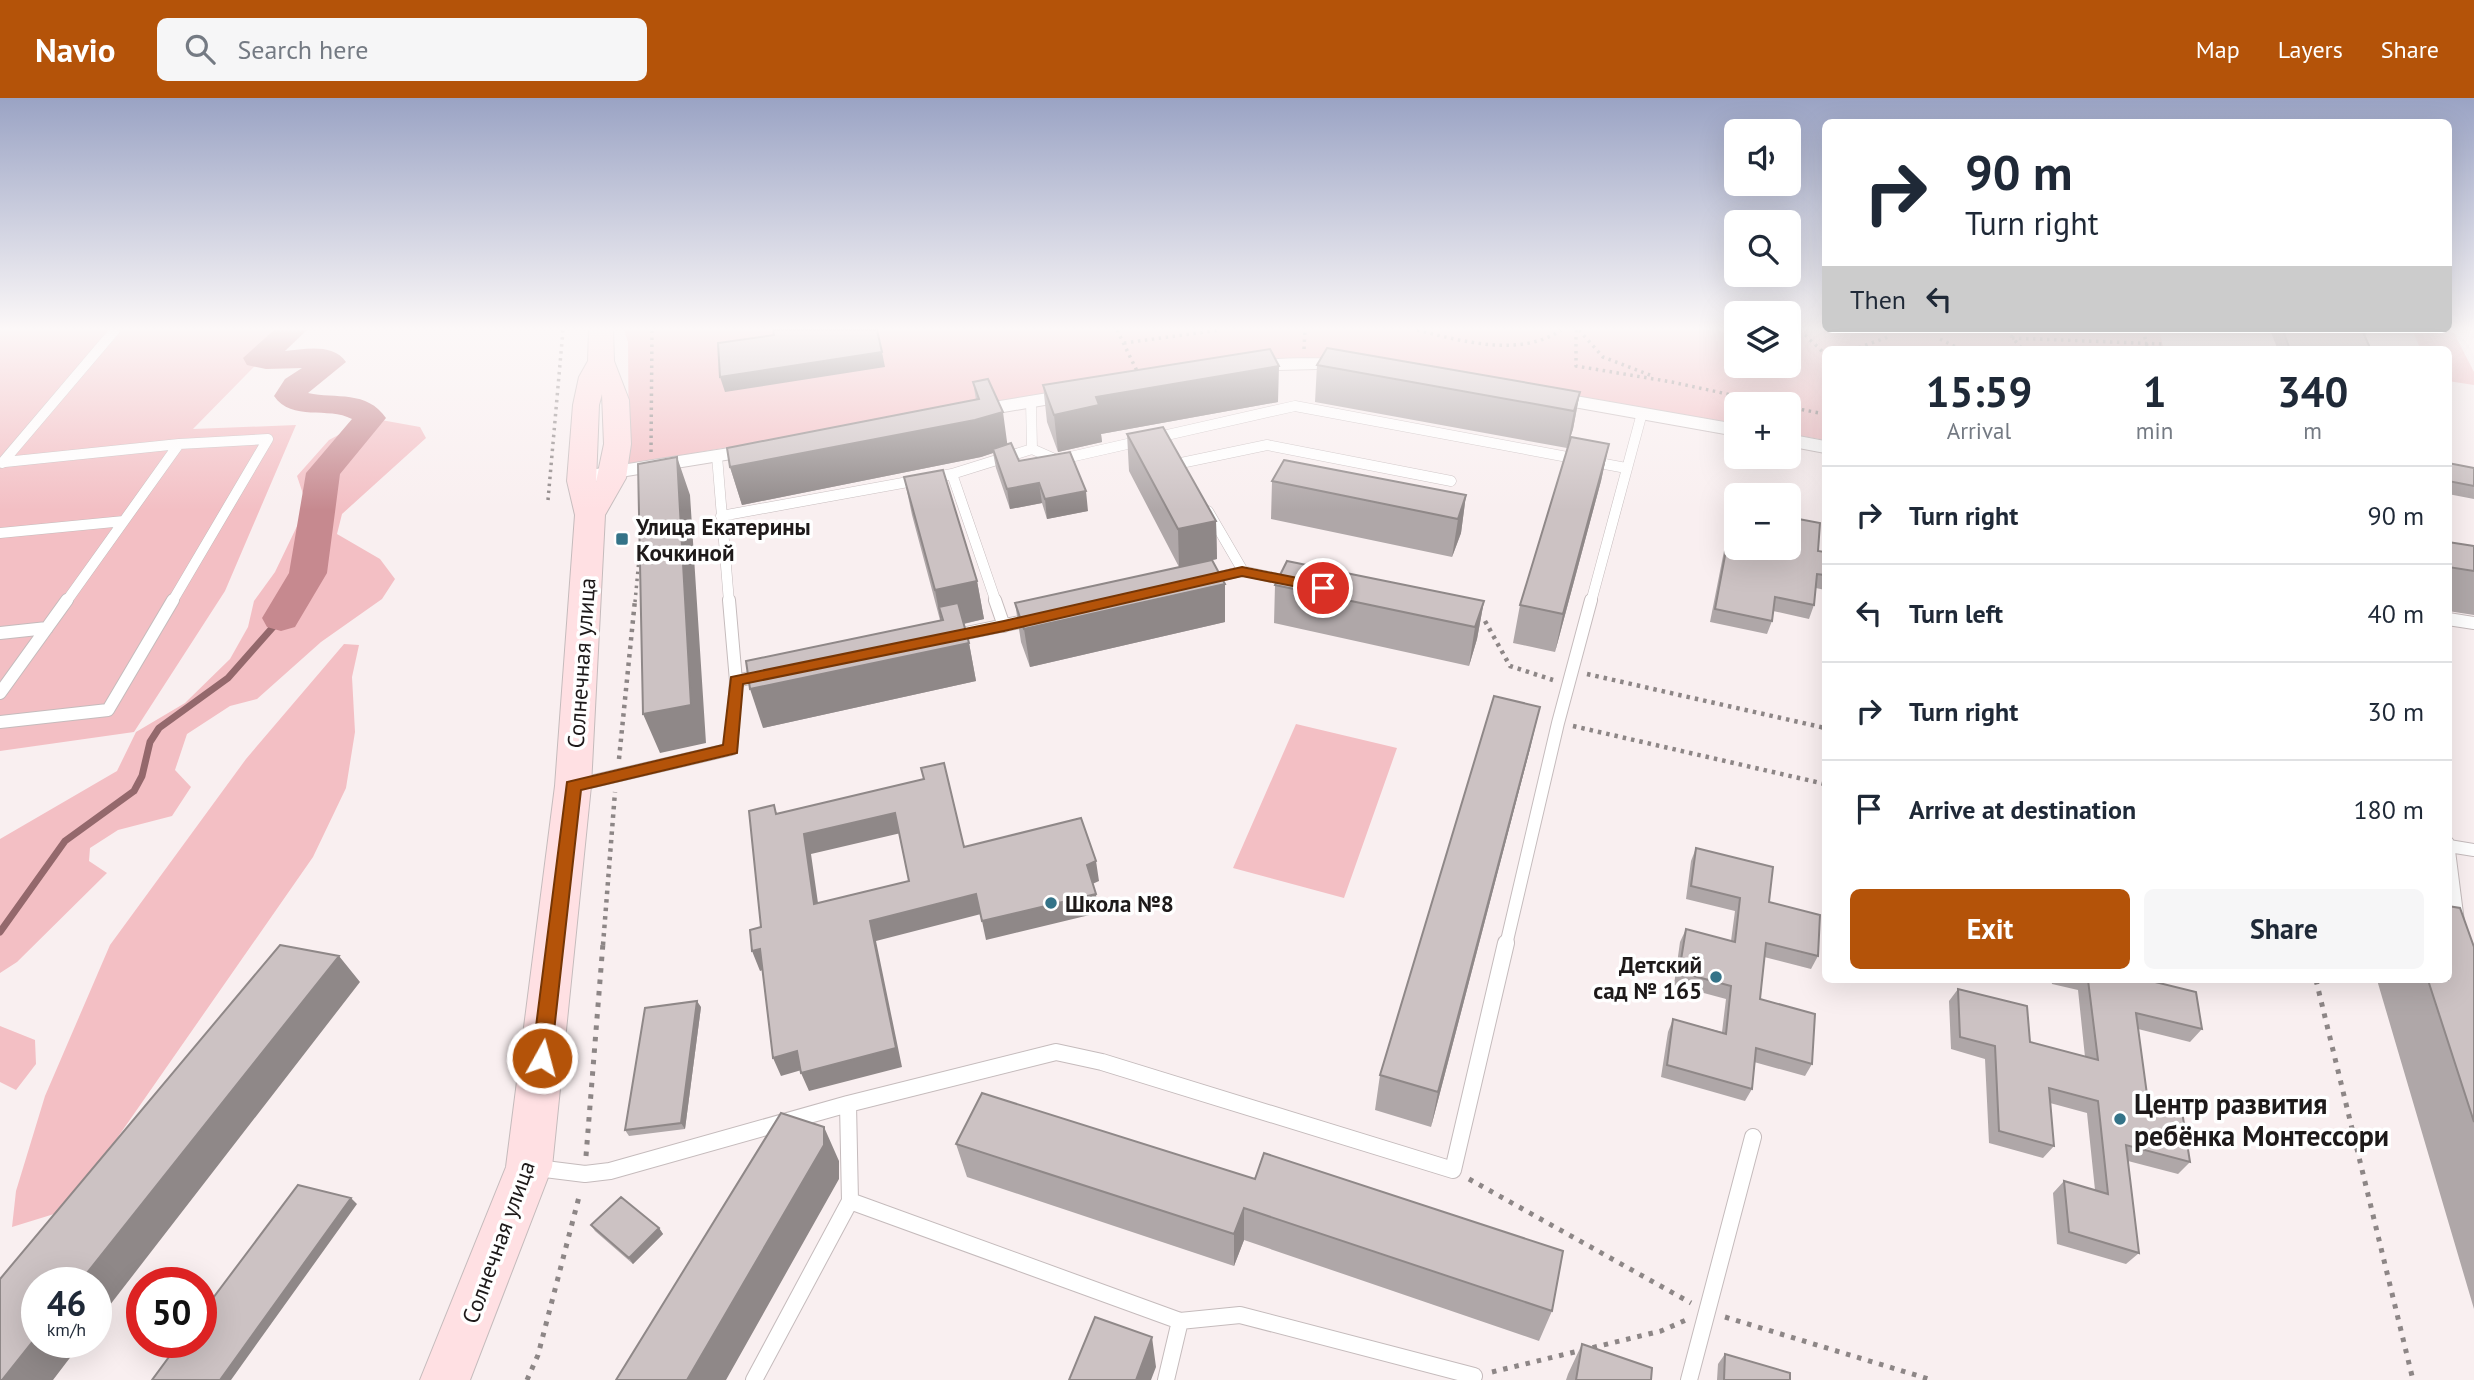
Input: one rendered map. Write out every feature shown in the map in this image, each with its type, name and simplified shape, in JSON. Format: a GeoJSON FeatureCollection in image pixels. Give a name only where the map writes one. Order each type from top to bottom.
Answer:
{"type":"FeatureCollection","features":[{"type":"Feature","properties":{"kind":"main road","name":"Солнечная улица"},"geometry":{"type":"LineString","coordinates":[[445,1380],[529,1167],[573,786],[590,515],[581,477],[589,390]]}},
{"type":"Feature","properties":{"kind":"main road","name":"Солнечная улица"},"geometry":{"type":"LineString","coordinates":[[590,515],[613,473],[615,390]]}},
{"type":"Feature","properties":{"kind":"street"},"geometry":{"type":"LineString","coordinates":[[949,416],[1094,392]]}},
{"type":"Feature","properties":{"kind":"street"},"geometry":{"type":"LineString","coordinates":[[1534,395],[1724,428]]}},
{"type":"Feature","properties":{"kind":"street"},"geometry":{"type":"LineString","coordinates":[[1801,442],[1822,446]]}},
{"type":"Feature","properties":{"kind":"street"},"geometry":{"type":"LineString","coordinates":[[581,477],[785,444]]}},
{"type":"Feature","properties":{"kind":"lane"},"geometry":{"type":"LineString","coordinates":[[3,463],[65,390]]}},
{"type":"Feature","properties":{"kind":"lane"},"geometry":{"type":"LineString","coordinates":[[1031,401],[1032,449]]}},
{"type":"Feature","properties":{"kind":"lane"},"geometry":{"type":"LineString","coordinates":[[1173,449],[1294,406],[1626,468]]}},
{"type":"Feature","properties":{"kind":"lane"},"geometry":{"type":"LineString","coordinates":[[529,1167],[585,1174],[610,1171],[848,1104],[1056,1052],[1102,1062],[1453,1170],[1558,723],[1642,413]]}},
{"type":"Feature","properties":{"kind":"lane"},"geometry":{"type":"LineString","coordinates":[[0,722],[108,710],[268,439],[179,444],[3,463]]}},
{"type":"Feature","properties":{"kind":"lane"},"geometry":{"type":"LineString","coordinates":[[0,693],[179,444]]}},
{"type":"Feature","properties":{"kind":"lane"},"geometry":{"type":"LineString","coordinates":[[721,516],[952,474],[1032,449],[1057,460],[1111,450],[1267,445],[1451,481]]}},
{"type":"Feature","properties":{"kind":"lane"},"geometry":{"type":"LineString","coordinates":[[1173,449],[1188,475]]}},
{"type":"Feature","properties":{"kind":"lane"},"geometry":{"type":"LineString","coordinates":[[573,786],[731,749],[736,681],[717,456]]}},
{"type":"Feature","properties":{"kind":"lane"},"geometry":{"type":"LineString","coordinates":[[952,474],[1004,626]]}},
{"type":"Feature","properties":{"kind":"lane"},"geometry":{"type":"LineString","coordinates":[[1201,499],[1242,571]]}},
{"type":"Feature","properties":{"kind":"lane"},"geometry":{"type":"LineString","coordinates":[[0,533],[124,521]]}},
{"type":"Feature","properties":{"kind":"lane"},"geometry":{"type":"LineString","coordinates":[[1189,584],[1242,571],[1310,585]]}},
{"type":"Feature","properties":{"kind":"lane"},"geometry":{"type":"LineString","coordinates":[[937,640],[1043,617]]}},
{"type":"Feature","properties":{"kind":"lane"},"geometry":{"type":"LineString","coordinates":[[2452,620],[2474,623]]}},
{"type":"Feature","properties":{"kind":"lane"},"geometry":{"type":"LineString","coordinates":[[0,634],[47,628]]}},
{"type":"Feature","properties":{"kind":"lane"},"geometry":{"type":"LineString","coordinates":[[736,681],[776,673]]}},
{"type":"Feature","properties":{"kind":"lane"},"geometry":{"type":"LineString","coordinates":[[2452,845],[2474,850]]}},
{"type":"Feature","properties":{"kind":"lane"},"geometry":{"type":"LineString","coordinates":[[2452,870],[2460,939]]}},
{"type":"Feature","properties":{"kind":"lane"},"geometry":{"type":"LineString","coordinates":[[754,1380],[850,1201],[848,1104]]}},
{"type":"Feature","properties":{"kind":"lane"},"geometry":{"type":"LineString","coordinates":[[1689,1380],[1705,1311],[1753,1137]]}},
{"type":"Feature","properties":{"kind":"lane"},"geometry":{"type":"LineString","coordinates":[[850,1201],[1180,1321],[1240,1315],[1474,1376]]}},
{"type":"Feature","properties":{"kind":"lane"},"geometry":{"type":"LineString","coordinates":[[1166,1380],[1180,1321]]}},
{"type":"Feature","properties":{"kind":"path"},"geometry":{"type":"LineString","coordinates":[[548,500],[558,390]]}},
{"type":"Feature","properties":{"kind":"path"},"geometry":{"type":"LineString","coordinates":[[651,456],[652,390]]}},
{"type":"Feature","properties":{"kind":"path"},"geometry":{"type":"LineString","coordinates":[[1801,409],[1822,413]]}},
{"type":"Feature","properties":{"kind":"path"},"geometry":{"type":"LineString","coordinates":[[527,1380],[538,1355],[585,1174],[617,775],[641,539]]}},
{"type":"Feature","properties":{"kind":"path"},"geometry":{"type":"LineString","coordinates":[[1485,621],[1510,666],[1570,685]]}},
{"type":"Feature","properties":{"kind":"path"},"geometry":{"type":"LineString","coordinates":[[1574,671],[1822,727]]}},
{"type":"Feature","properties":{"kind":"path"},"geometry":{"type":"LineString","coordinates":[[1558,723],[1822,784]]}},
{"type":"Feature","properties":{"kind":"path"},"geometry":{"type":"LineString","coordinates":[[2317,983],[2413,1380]]}},
{"type":"Feature","properties":{"kind":"path"},"geometry":{"type":"LineString","coordinates":[[1453,1170],[1705,1311],[1932,1380]]}},
{"type":"Feature","properties":{"kind":"path"},"geometry":{"type":"LineString","coordinates":[[1474,1376],[1661,1331]]}},
{"type":"Feature","properties":{"kind":"shaded area"},"geometry":{"type":"Polygon","coordinates":[[[0,390],[231,390],[193,429],[296,425],[225,591],[134,732],[0,751],[0,390]]]}},
{"type":"Feature","properties":{"kind":"shaded area"},"geometry":{"type":"Polygon","coordinates":[[[628,390],[1076,390],[629,464],[628,390]]]}},
{"type":"Feature","properties":{"kind":"shaded area"},"geometry":{"type":"Polygon","coordinates":[[[1488,390],[1822,390],[1822,440],[1801,436],[1801,392],[1724,392],[1724,423],[1488,390]]]}},
{"type":"Feature","properties":{"kind":"shaded area"},"geometry":{"type":"Polygon","coordinates":[[[370,418],[420,427],[426,438],[342,514],[337,534],[380,559],[395,579],[382,599],[321,642],[257,699],[230,706],[187,734],[175,770],[191,787],[172,816],[118,830],[90,848],[89,861],[107,873],[17,962],[0,973],[0,839],[117,771],[136,732],[185,703],[230,659],[248,627],[254,601],[275,572],[299,522],[305,500],[297,476],[329,440],[370,418]]]}},
{"type":"Feature","properties":{"kind":"shaded area"},"geometry":{"type":"Polygon","coordinates":[[[344,644],[359,645],[352,677],[355,732],[346,788],[313,857],[67,1210],[12,1227],[16,1191],[45,1096],[110,945],[246,759],[344,644]]]}},
{"type":"Feature","properties":{"kind":"shaded area"},"geometry":{"type":"Polygon","coordinates":[[[1296,724],[1397,748],[1344,898],[1233,868],[1296,724]]]}},
{"type":"Feature","properties":{"kind":"shaded area"},"geometry":{"type":"Polygon","coordinates":[[[0,1026],[35,1040],[36,1064],[16,1090],[0,1082],[0,1026]]]}},
{"type":"Feature","properties":{"kind":"building"},"geometry":{"type":"Polygon","coordinates":[[[976,390],[993,390],[1003,412],[975,420],[730,467],[727,448],[979,399],[976,390]]]}},
{"type":"Feature","properties":{"kind":"building"},"geometry":{"type":"Polygon","coordinates":[[[1045,390],[1138,390],[1096,397],[1099,405],[1054,415],[1045,390]]]}},
{"type":"Feature","properties":{"kind":"building"},"geometry":{"type":"Polygon","coordinates":[[[1456,390],[1580,392],[1574,411],[1456,390]]]}},
{"type":"Feature","properties":{"kind":"building"},"geometry":{"type":"Polygon","coordinates":[[[1163,427],[1216,521],[1178,529],[1127,434],[1163,427]]]}},
{"type":"Feature","properties":{"kind":"building"},"geometry":{"type":"Polygon","coordinates":[[[1571,437],[1609,444],[1563,614],[1520,605],[1571,437]]]}},
{"type":"Feature","properties":{"kind":"building"},"geometry":{"type":"Polygon","coordinates":[[[1011,443],[1019,461],[1070,452],[1086,491],[1045,499],[1039,483],[1007,489],[993,449],[1011,443]]]}},
{"type":"Feature","properties":{"kind":"building"},"geometry":{"type":"Polygon","coordinates":[[[677,457],[691,705],[643,714],[638,464],[677,457]]]}},
{"type":"Feature","properties":{"kind":"building"},"geometry":{"type":"Polygon","coordinates":[[[1284,460],[1466,495],[1458,519],[1272,481],[1284,460]]]}},
{"type":"Feature","properties":{"kind":"building"},"geometry":{"type":"Polygon","coordinates":[[[2452,464],[2474,468],[2474,486],[2452,482],[2452,464]]]}},
{"type":"Feature","properties":{"kind":"building"},"geometry":{"type":"Polygon","coordinates":[[[943,470],[977,581],[935,590],[904,477],[943,470]]]}},
{"type":"Feature","properties":{"kind":"building"},"geometry":{"type":"Polygon","coordinates":[[[1801,519],[1820,523],[1818,551],[1822,552],[1822,575],[1817,574],[1814,605],[1775,597],[1772,621],[1715,609],[1724,560],[1801,560],[1801,519]]]}},
{"type":"Feature","properties":{"kind":"building"},"geometry":{"type":"Polygon","coordinates":[[[2452,543],[2474,546],[2474,571],[2452,568],[2452,543]]]}},
{"type":"Feature","properties":{"kind":"building"},"geometry":{"type":"Polygon","coordinates":[[[1212,560],[1225,584],[1024,629],[1015,603],[1212,560]]]}},
{"type":"Feature","properties":{"kind":"building"},"geometry":{"type":"Polygon","coordinates":[[[1287,561],[1484,601],[1475,627],[1275,585],[1287,561]]]}},
{"type":"Feature","properties":{"kind":"building"},"geometry":{"type":"Polygon","coordinates":[[[958,603],[969,643],[750,689],[746,661],[943,620],[939,607],[958,603]]]}},
{"type":"Feature","properties":{"kind":"building"},"geometry":{"type":"Polygon","coordinates":[[[1494,696],[1540,707],[1438,1092],[1380,1075],[1494,696]]]}},
{"type":"Feature","properties":{"kind":"building","name":"Школа №8"},"geometry":{"type":"Polygon","coordinates":[[[944,763],[964,847],[1081,818],[1096,861],[1087,865],[1096,894],[982,921],[976,894],[870,921],[896,1048],[801,1073],[797,1051],[773,1058],[760,949],[752,951],[750,930],[761,927],[749,811],[774,805],[776,814],[924,779],[921,768],[944,763]],[[895,813],[804,834],[814,904],[909,881],[895,813]]]}},
{"type":"Feature","properties":{"kind":"building","name":"Детский сад № 165"},"geometry":{"type":"Polygon","coordinates":[[[1696,848],[1773,867],[1769,902],[1820,915],[1818,956],[1766,943],[1760,999],[1815,1014],[1812,1064],[1756,1048],[1752,1089],[1667,1065],[1673,1019],[1726,1034],[1731,986],[1679,972],[1686,929],[1735,942],[1740,898],[1691,886],[1696,848]]]}},
{"type":"Feature","properties":{"kind":"building"},"geometry":{"type":"Polygon","coordinates":[[[2452,907],[2460,908],[2474,947],[2474,1122],[2429,983],[2452,983],[2452,907]]]}},
{"type":"Feature","properties":{"kind":"building"},"geometry":{"type":"Polygon","coordinates":[[[280,945],[339,956],[92,1267],[21,1267],[21,1356],[2,1380],[0,1279],[280,945]]]}},
{"type":"Feature","properties":{"kind":"building","name":"Центр развития ребёнка Монтессори"},"geometry":{"type":"Polygon","coordinates":[[[2088,983],[2159,983],[2196,992],[2202,1029],[2136,1013],[2148,1102],[2182,1111],[2190,1162],[2126,1145],[2139,1253],[2069,1232],[2064,1181],[2108,1194],[2098,1101],[2049,1088],[2054,1146],[1999,1131],[1995,1046],[1960,1037],[1958,989],[2027,1006],[2030,1042],[2098,1060],[2088,983]]]}},
{"type":"Feature","properties":{"kind":"building"},"geometry":{"type":"Polygon","coordinates":[[[697,1001],[681,1123],[625,1130],[645,1008],[697,1001]]]}},
{"type":"Feature","properties":{"kind":"building"},"geometry":{"type":"Polygon","coordinates":[[[982,1093],[1255,1179],[1264,1153],[1563,1251],[1552,1311],[1244,1208],[1234,1234],[956,1144],[982,1093]]]}},
{"type":"Feature","properties":{"kind":"building"},"geometry":{"type":"Polygon","coordinates":[[[781,1113],[824,1127],[824,1145],[687,1380],[616,1380],[781,1113]]]}},
{"type":"Feature","properties":{"kind":"building"},"geometry":{"type":"Polygon","coordinates":[[[298,1185],[351,1198],[220,1380],[152,1380],[168,1358],[217,1358],[217,1293],[298,1185]]]}},
{"type":"Feature","properties":{"kind":"building"},"geometry":{"type":"Polygon","coordinates":[[[621,1197],[659,1228],[629,1258],[591,1225],[621,1197]]]}},
{"type":"Feature","properties":{"kind":"building"},"geometry":{"type":"Polygon","coordinates":[[[1095,1317],[1152,1337],[1136,1380],[1069,1380],[1095,1317]]]}},
{"type":"Feature","properties":{"kind":"building"},"geometry":{"type":"Polygon","coordinates":[[[1582,1344],[1652,1368],[1651,1380],[1576,1380],[1582,1344]]]}},
{"type":"Feature","properties":{"kind":"building"},"geometry":{"type":"Polygon","coordinates":[[[1725,1354],[1790,1373],[1790,1380],[1724,1380],[1725,1354]]]}},
{"type":"Feature","properties":{"kind":"waterway"},"geometry":{"type":"LineString","coordinates":[[281,618],[308,573],[313,555],[323,473],[370,418],[353,407],[299,401],[290,396],[294,390]]}},
{"type":"Feature","properties":{"kind":"waterway"},"geometry":{"type":"LineString","coordinates":[[0,932],[65,841],[134,791],[142,776],[150,742],[159,728],[228,678],[281,618]]}},
{"type":"Feature","properties":{"kind":"place","name":"Улица Екатерины Кочкиной"},"geometry":{"type":"Point","coordinates":[622,539]}},
{"type":"Feature","properties":{"kind":"place","name":"Школа №8"},"geometry":{"type":"Point","coordinates":[1051,903]}},
{"type":"Feature","properties":{"kind":"place","name":"Детский сад № 165"},"geometry":{"type":"Point","coordinates":[1716,977]}},
{"type":"Feature","properties":{"kind":"place","name":"Центр развития ребёнка Монтессори"},"geometry":{"type":"Point","coordinates":[2120,1119]}},
{"type":"Feature","properties":{"kind":"route"},"geometry":{"type":"LineString","coordinates":[[542,1058],[573,786],[731,749],[736,681],[1004,626],[1242,571],[1323,588]]}}]}
